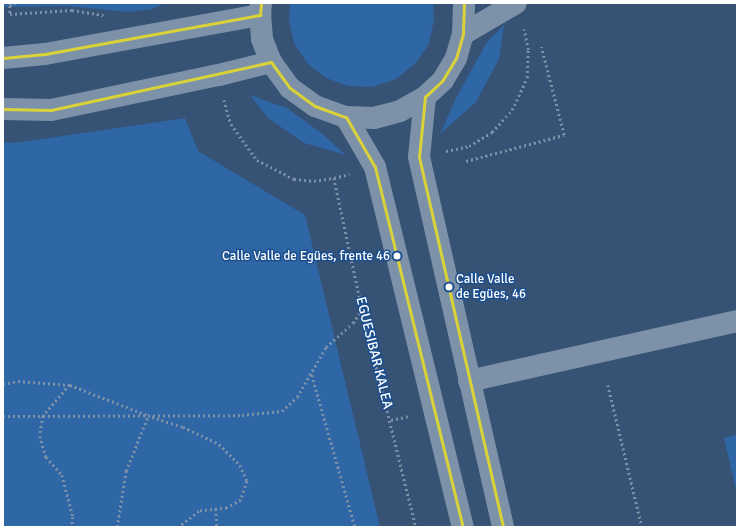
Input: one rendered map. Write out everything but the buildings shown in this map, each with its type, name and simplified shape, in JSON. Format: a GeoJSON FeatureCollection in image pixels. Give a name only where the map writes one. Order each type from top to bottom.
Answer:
{"type":"FeatureCollection","features":[{"type":"Feature","properties":{"kind":"street"},"geometry":{"type":"LineString","coordinates":[[3,58],[45,54],[261,9],[262,39],[271,62],[296,92],[315,106],[346,117],[374,118],[394,113],[425,98],[443,80],[456,58],[464,34],[464,3]]}},
{"type":"Feature","properties":{"kind":"street"},"geometry":{"type":"LineString","coordinates":[[464,34],[516,3]]}},
{"type":"Feature","properties":{"kind":"street"},"geometry":{"type":"LineString","coordinates":[[3,110],[51,110],[220,75],[271,62]]}},
{"type":"Feature","properties":{"kind":"street"},"geometry":{"type":"LineString","coordinates":[[425,98],[419,157],[503,527]]}},
{"type":"Feature","properties":{"kind":"street"},"geometry":{"type":"LineString","coordinates":[[346,117],[375,167],[436,410],[463,527]]}},
{"type":"Feature","properties":{"kind":"street"},"geometry":{"type":"LineString","coordinates":[[469,381],[737,321]]}},
{"type":"Feature","properties":{"kind":"path"},"geometry":{"type":"LineString","coordinates":[[16,3],[10,6],[10,14],[72,10],[111,16]]}},
{"type":"Feature","properties":{"kind":"path"},"geometry":{"type":"LineString","coordinates":[[419,157],[469,146],[492,132],[512,110],[527,78],[528,50],[524,26]]}},
{"type":"Feature","properties":{"kind":"path"},"geometry":{"type":"LineString","coordinates":[[466,161],[564,135],[541,47]]}},
{"type":"Feature","properties":{"kind":"path"},"geometry":{"type":"LineString","coordinates":[[220,75],[231,124],[257,160],[294,179],[314,181],[334,178],[375,167]]}},
{"type":"Feature","properties":{"kind":"path","name":"EGUESIBAR KALEA"},"geometry":{"type":"LineString","coordinates":[[334,178],[362,309],[416,527]]}},
{"type":"Feature","properties":{"kind":"path"},"geometry":{"type":"LineString","coordinates":[[3,416],[242,415],[282,411],[297,397],[312,374],[326,347],[353,323],[362,309]]}},
{"type":"Feature","properties":{"kind":"path"},"geometry":{"type":"LineString","coordinates":[[312,374],[355,527]]}},
{"type":"Feature","properties":{"kind":"path"},"geometry":{"type":"LineString","coordinates":[[3,384],[18,381],[70,385],[148,416],[184,427],[219,444],[240,465],[246,481],[241,500],[227,508],[199,511],[179,527]]}},
{"type":"Feature","properties":{"kind":"path"},"geometry":{"type":"LineString","coordinates":[[70,385],[43,416],[40,436],[46,457],[62,475],[73,517],[72,527]]}},
{"type":"Feature","properties":{"kind":"path"},"geometry":{"type":"LineString","coordinates":[[608,385],[642,527]]}},
{"type":"Feature","properties":{"kind":"path"},"geometry":{"type":"LineString","coordinates":[[118,527],[126,471],[148,416]]}},
{"type":"Feature","properties":{"kind":"path"},"geometry":{"type":"LineString","coordinates":[[216,509],[217,527]]}},
{"type":"Feature","properties":{"kind":"shaded area"},"geometry":{"type":"Polygon","coordinates":[[[3,3],[165,3],[153,9],[129,12],[67,6],[3,7],[3,3]]]}},
{"type":"Feature","properties":{"kind":"shaded area"},"geometry":{"type":"Polygon","coordinates":[[[290,3],[433,3],[434,20],[429,44],[415,64],[396,79],[372,87],[348,86],[326,78],[307,63],[294,43],[289,20],[290,3]]]}},
{"type":"Feature","properties":{"kind":"shaded area"},"geometry":{"type":"Polygon","coordinates":[[[504,25],[499,59],[476,102],[440,134],[456,98],[487,42],[504,25]]]}},
{"type":"Feature","properties":{"kind":"shaded area"},"geometry":{"type":"Polygon","coordinates":[[[250,95],[287,108],[320,132],[346,155],[304,143],[268,118],[250,95]]]}},
{"type":"Feature","properties":{"kind":"shaded area"},"geometry":{"type":"Polygon","coordinates":[[[185,118],[198,151],[305,215],[380,527],[3,527],[3,142],[15,143],[185,118]]]}},
{"type":"Feature","properties":{"kind":"shaded area"},"geometry":{"type":"Polygon","coordinates":[[[737,435],[737,494],[724,438],[737,435]]]}},
{"type":"Feature","properties":{"kind":"transit line"},"geometry":{"type":"LineString","coordinates":[[3,58],[45,54],[260,15],[261,3]]}},
{"type":"Feature","properties":{"kind":"transit line"},"geometry":{"type":"LineString","coordinates":[[464,3],[463,34],[456,58],[443,80],[425,97],[419,157],[503,527]]}},
{"type":"Feature","properties":{"kind":"transit line"},"geometry":{"type":"LineString","coordinates":[[3,109],[51,110],[271,62],[290,88],[315,106],[346,117],[375,167],[463,527]]}},
{"type":"Feature","properties":{"kind":"place","name":"Calle Valle de Egües, frente 46"},"geometry":{"type":"Point","coordinates":[397,256]}},
{"type":"Feature","properties":{"kind":"place","name":"Calle Valle de Egües, 46"},"geometry":{"type":"Point","coordinates":[449,287]}}]}
